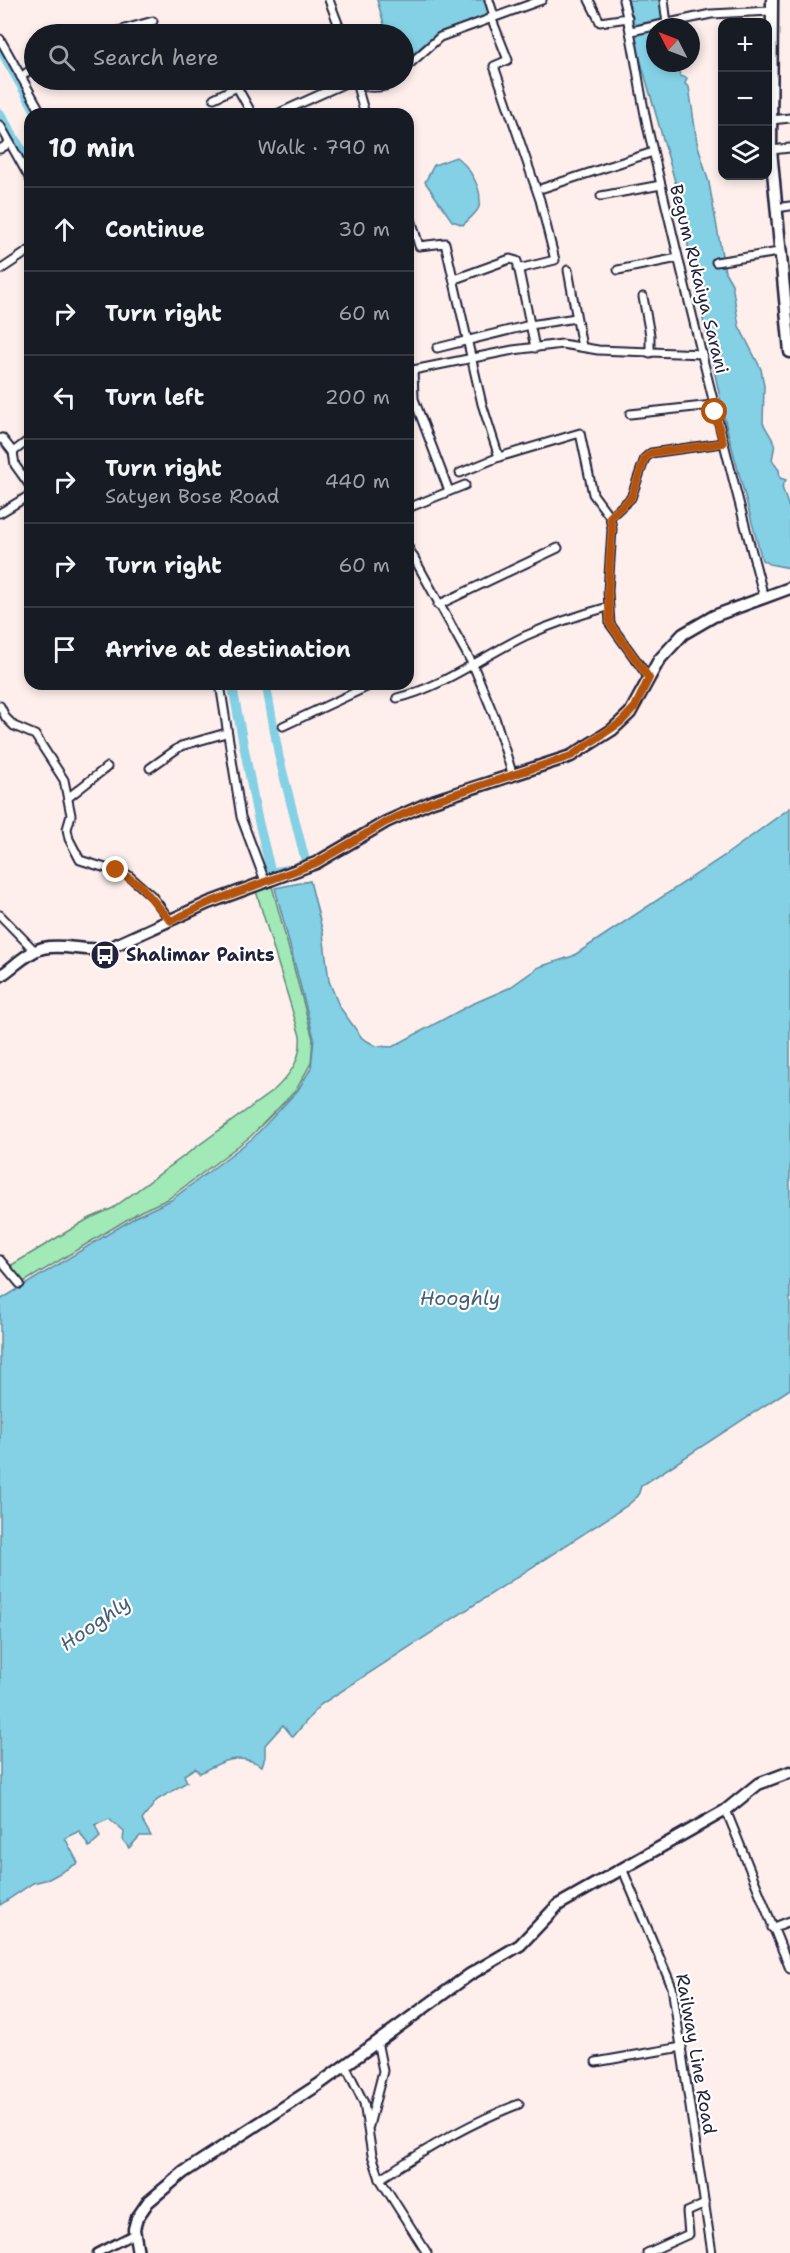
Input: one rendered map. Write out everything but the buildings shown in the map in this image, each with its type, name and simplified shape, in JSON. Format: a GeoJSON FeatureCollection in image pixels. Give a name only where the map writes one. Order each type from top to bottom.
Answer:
{"type":"FeatureCollection","features":[{"type":"Feature","properties":{"kind":"main road"},"geometry":{"type":"LineString","coordinates":[[771,72],[772,6]]}},
{"type":"Feature","properties":{"kind":"main road"},"geometry":{"type":"LineString","coordinates":[[772,162],[779,252],[787,290],[790,347]]}},
{"type":"Feature","properties":{"kind":"main road"},"geometry":{"type":"LineString","coordinates":[[0,976],[35,951],[53,947],[89,951],[109,948],[268,880],[316,863],[386,822],[411,811],[571,756],[612,730],[635,707],[659,660],[683,634],[714,616],[790,588]]}},
{"type":"Feature","properties":{"kind":"main road"},"geometry":{"type":"LineString","coordinates":[[138,2253],[134,2234],[137,2218],[148,2202],[166,2186],[345,2064],[469,1975],[520,1945],[558,1905],[726,1810],[758,1784],[790,1772]]}},
{"type":"Feature","properties":{"kind":"street"},"geometry":{"type":"LineString","coordinates":[[329,0],[338,24]]}},
{"type":"Feature","properties":{"kind":"street"},"geometry":{"type":"LineString","coordinates":[[489,0],[492,17],[508,60],[494,66],[540,200],[555,260],[518,269]]}},
{"type":"Feature","properties":{"kind":"street"},"geometry":{"type":"LineString","coordinates":[[414,59],[433,41],[542,0]]}},
{"type":"Feature","properties":{"kind":"street"},"geometry":{"type":"LineString","coordinates":[[589,0],[600,22],[607,23],[628,18]]}},
{"type":"Feature","properties":{"kind":"street","name":"Begum Rukaiya Sarani"},"geometry":{"type":"LineString","coordinates":[[623,0],[631,31],[653,152],[678,258],[723,443],[764,597]]}},
{"type":"Feature","properties":{"kind":"street"},"geometry":{"type":"LineString","coordinates":[[664,0],[666,18]]}},
{"type":"Feature","properties":{"kind":"street"},"geometry":{"type":"LineString","coordinates":[[693,18],[772,6]]}},
{"type":"Feature","properties":{"kind":"street"},"geometry":{"type":"LineString","coordinates":[[142,24],[153,21]]}},
{"type":"Feature","properties":{"kind":"street"},"geometry":{"type":"LineString","coordinates":[[631,31],[646,28]]}},
{"type":"Feature","properties":{"kind":"street"},"geometry":{"type":"LineString","coordinates":[[0,39],[24,82]]}},
{"type":"Feature","properties":{"kind":"street"},"geometry":{"type":"LineString","coordinates":[[28,90],[39,108]]}},
{"type":"Feature","properties":{"kind":"street"},"geometry":{"type":"LineString","coordinates":[[214,98],[231,90]]}},
{"type":"Feature","properties":{"kind":"street"},"geometry":{"type":"LineString","coordinates":[[239,90],[249,108]]}},
{"type":"Feature","properties":{"kind":"street"},"geometry":{"type":"LineString","coordinates":[[290,108],[329,90]]}},
{"type":"Feature","properties":{"kind":"street"},"geometry":{"type":"LineString","coordinates":[[358,90],[362,108]]}},
{"type":"Feature","properties":{"kind":"street"},"geometry":{"type":"LineString","coordinates":[[772,120],[790,118]]}},
{"type":"Feature","properties":{"kind":"street"},"geometry":{"type":"LineString","coordinates":[[0,125],[24,168]]}},
{"type":"Feature","properties":{"kind":"street"},"geometry":{"type":"LineString","coordinates":[[0,149],[10,143]]}},
{"type":"Feature","properties":{"kind":"street"},"geometry":{"type":"LineString","coordinates":[[772,150],[790,148]]}},
{"type":"Feature","properties":{"kind":"street"},"geometry":{"type":"LineString","coordinates":[[543,188],[653,152]]}},
{"type":"Feature","properties":{"kind":"street"},"geometry":{"type":"LineString","coordinates":[[601,196],[661,185]]}},
{"type":"Feature","properties":{"kind":"street"},"geometry":{"type":"LineString","coordinates":[[776,208],[790,206]]}},
{"type":"Feature","properties":{"kind":"street"},"geometry":{"type":"LineString","coordinates":[[414,229],[419,246],[445,243],[482,404],[499,457]]}},
{"type":"Feature","properties":{"kind":"street"},"geometry":{"type":"LineString","coordinates":[[716,262],[779,252]]}},
{"type":"Feature","properties":{"kind":"street"},"geometry":{"type":"LineString","coordinates":[[0,270],[24,254]]}},
{"type":"Feature","properties":{"kind":"street"},"geometry":{"type":"LineString","coordinates":[[618,270],[678,258]]}},
{"type":"Feature","properties":{"kind":"street"},"geometry":{"type":"LineString","coordinates":[[455,279],[510,259],[517,261],[535,348]]}},
{"type":"Feature","properties":{"kind":"street"},"geometry":{"type":"LineString","coordinates":[[568,270],[582,347]]}},
{"type":"Feature","properties":{"kind":"street"},"geometry":{"type":"LineString","coordinates":[[643,297],[650,335],[650,353]]}},
{"type":"Feature","properties":{"kind":"street"},"geometry":{"type":"LineString","coordinates":[[437,348],[530,325],[576,318]]}},
{"type":"Feature","properties":{"kind":"street"},"geometry":{"type":"LineString","coordinates":[[414,369],[473,357],[562,344],[650,353],[703,354]]}},
{"type":"Feature","properties":{"kind":"street"},"geometry":{"type":"LineString","coordinates":[[414,399],[449,491]]}},
{"type":"Feature","properties":{"kind":"street"},"geometry":{"type":"LineString","coordinates":[[630,414],[714,405]]}},
{"type":"Feature","properties":{"kind":"street"},"geometry":{"type":"LineString","coordinates":[[460,473],[499,457],[580,434],[593,494],[610,517],[612,529],[608,607],[610,624],[649,678]]}},
{"type":"Feature","properties":{"kind":"street"},"geometry":{"type":"LineString","coordinates":[[1,437],[13,452],[15,465],[24,478]]}},
{"type":"Feature","properties":{"kind":"street"},"geometry":{"type":"LineString","coordinates":[[610,517],[631,498],[645,458],[651,453],[723,443]]}},
{"type":"Feature","properties":{"kind":"street"},"geometry":{"type":"LineString","coordinates":[[13,452],[24,444]]}},
{"type":"Feature","properties":{"kind":"street"},"geometry":{"type":"LineString","coordinates":[[414,505],[465,485]]}},
{"type":"Feature","properties":{"kind":"street"},"geometry":{"type":"LineString","coordinates":[[0,513],[24,499]]}},
{"type":"Feature","properties":{"kind":"street"},"geometry":{"type":"LineString","coordinates":[[438,605],[558,548]]}},
{"type":"Feature","properties":{"kind":"street"},"geometry":{"type":"LineString","coordinates":[[414,559],[473,665],[495,718],[513,776]]}},
{"type":"Feature","properties":{"kind":"street"},"geometry":{"type":"LineString","coordinates":[[397,698],[473,665],[524,637],[568,618],[608,607]]}},
{"type":"Feature","properties":{"kind":"street"},"geometry":{"type":"LineString","coordinates":[[221,690],[241,817],[268,880]]}},
{"type":"Feature","properties":{"kind":"street"},"geometry":{"type":"LineString","coordinates":[[283,726],[359,690]]}},
{"type":"Feature","properties":{"kind":"street"},"geometry":{"type":"LineString","coordinates":[[0,706],[6,718],[14,726],[35,735],[64,780],[71,815],[67,828],[80,860],[128,875],[152,896],[171,921]]}},
{"type":"Feature","properties":{"kind":"street"},"geometry":{"type":"LineString","coordinates":[[150,768],[181,746],[226,733]]}},
{"type":"Feature","properties":{"kind":"street"},"geometry":{"type":"LineString","coordinates":[[69,796],[107,767]]}},
{"type":"Feature","properties":{"kind":"street"},"geometry":{"type":"LineString","coordinates":[[0,915],[35,951]]}},
{"type":"Feature","properties":{"kind":"street"},"geometry":{"type":"LineString","coordinates":[[0,1260],[20,1284]]}},
{"type":"Feature","properties":{"kind":"street"},"geometry":{"type":"LineString","coordinates":[[726,1810],[790,1969]]}},
{"type":"Feature","properties":{"kind":"street","name":"Railway Line Road"},"geometry":{"type":"LineString","coordinates":[[622,1868],[672,1987],[712,2253]]}},
{"type":"Feature","properties":{"kind":"street"},"geometry":{"type":"LineString","coordinates":[[772,1928],[790,1921]]}},
{"type":"Feature","properties":{"kind":"street"},"geometry":{"type":"LineString","coordinates":[[368,2130],[383,2071],[376,2041]]}},
{"type":"Feature","properties":{"kind":"street"},"geometry":{"type":"LineString","coordinates":[[596,2062],[682,2048]]}},
{"type":"Feature","properties":{"kind":"street"},"geometry":{"type":"LineString","coordinates":[[345,2064],[361,2096],[372,2155],[380,2180],[426,2253]]}},
{"type":"Feature","properties":{"kind":"street"},"geometry":{"type":"LineString","coordinates":[[380,2180],[425,2149],[479,2119],[519,2104]]}},
{"type":"Feature","properties":{"kind":"street"},"geometry":{"type":"LineString","coordinates":[[647,2253],[689,2234],[687,2212],[705,2204]]}},
{"type":"Feature","properties":{"kind":"street"},"geometry":{"type":"LineString","coordinates":[[98,2253],[134,2234]]}},
{"type":"Feature","properties":{"kind":"green space"},"geometry":{"type":"Polygon","coordinates":[[[272,886],[313,1039],[311,1063],[296,1090],[250,1137],[168,1199],[141,1211],[24,1282],[10,1266],[88,1219],[113,1208],[274,1090],[294,1066],[299,1052],[300,1036],[256,891],[272,886]]]}},
{"type":"Feature","properties":{"kind":"water"},"geometry":{"type":"Polygon","coordinates":[[[377,0],[491,0],[495,12],[437,33],[414,53],[414,24],[384,24],[377,0]]]}},
{"type":"Feature","properties":{"kind":"water"},"geometry":{"type":"Polygon","coordinates":[[[626,0],[665,0],[668,18],[646,18],[646,22],[633,25],[626,0]]]}},
{"type":"Feature","properties":{"kind":"water"},"geometry":{"type":"Polygon","coordinates":[[[646,32],[646,72],[679,72],[680,76],[687,78],[685,84],[689,87],[697,142],[709,183],[725,272],[732,284],[739,326],[761,369],[764,386],[763,423],[775,444],[772,460],[779,470],[780,478],[786,480],[782,487],[790,511],[790,568],[769,564],[762,560],[726,425],[692,269],[680,199],[633,34],[646,32]]]}},
{"type":"Feature","properties":{"kind":"water"},"geometry":{"type":"Polygon","coordinates":[[[456,157],[466,166],[474,179],[480,200],[478,209],[463,225],[452,221],[425,182],[434,165],[456,157]]]}},
{"type":"Feature","properties":{"kind":"water","name":"Hooghly"},"geometry":{"type":"Polygon","coordinates":[[[790,808],[790,1389],[641,1486],[638,1496],[628,1505],[320,1705],[293,1737],[283,1725],[265,1745],[262,1766],[238,1759],[223,1762],[200,1773],[195,1768],[184,1775],[187,1782],[157,1800],[142,1820],[151,1836],[140,1836],[129,1848],[123,1840],[124,1832],[109,1819],[95,1825],[100,1837],[89,1847],[79,1831],[65,1838],[78,1863],[49,1879],[33,1883],[0,1905],[0,1300],[139,1215],[171,1200],[253,1138],[298,1090],[311,1068],[314,1038],[275,888],[310,881],[323,933],[329,981],[339,1006],[362,1038],[376,1046],[392,1047],[470,1005],[509,988],[539,967],[573,956],[724,856],[790,808]]]}},
{"type":"Feature","properties":{"kind":"waterway"},"geometry":{"type":"LineString","coordinates":[[0,49],[34,108]]}},
{"type":"Feature","properties":{"kind":"waterway"},"geometry":{"type":"LineString","coordinates":[[0,113],[24,154]]}},
{"type":"Feature","properties":{"kind":"waterway"},"geometry":{"type":"LineString","coordinates":[[233,690],[257,815],[271,872],[307,867],[279,757],[267,690]]}},
{"type":"Feature","properties":{"kind":"place","name":"Shalimar Paints"},"geometry":{"type":"Point","coordinates":[105,955]}},
{"type":"Feature","properties":{"kind":"route"},"geometry":{"type":"LineString","coordinates":[[116,870],[128,875],[152,896],[171,921],[208,903],[316,863],[386,822],[433,801],[571,756],[612,730],[635,707],[649,678],[620,641],[610,624],[608,591],[612,529],[610,517],[631,498],[645,458],[651,453],[723,443],[715,412]]}}]}
